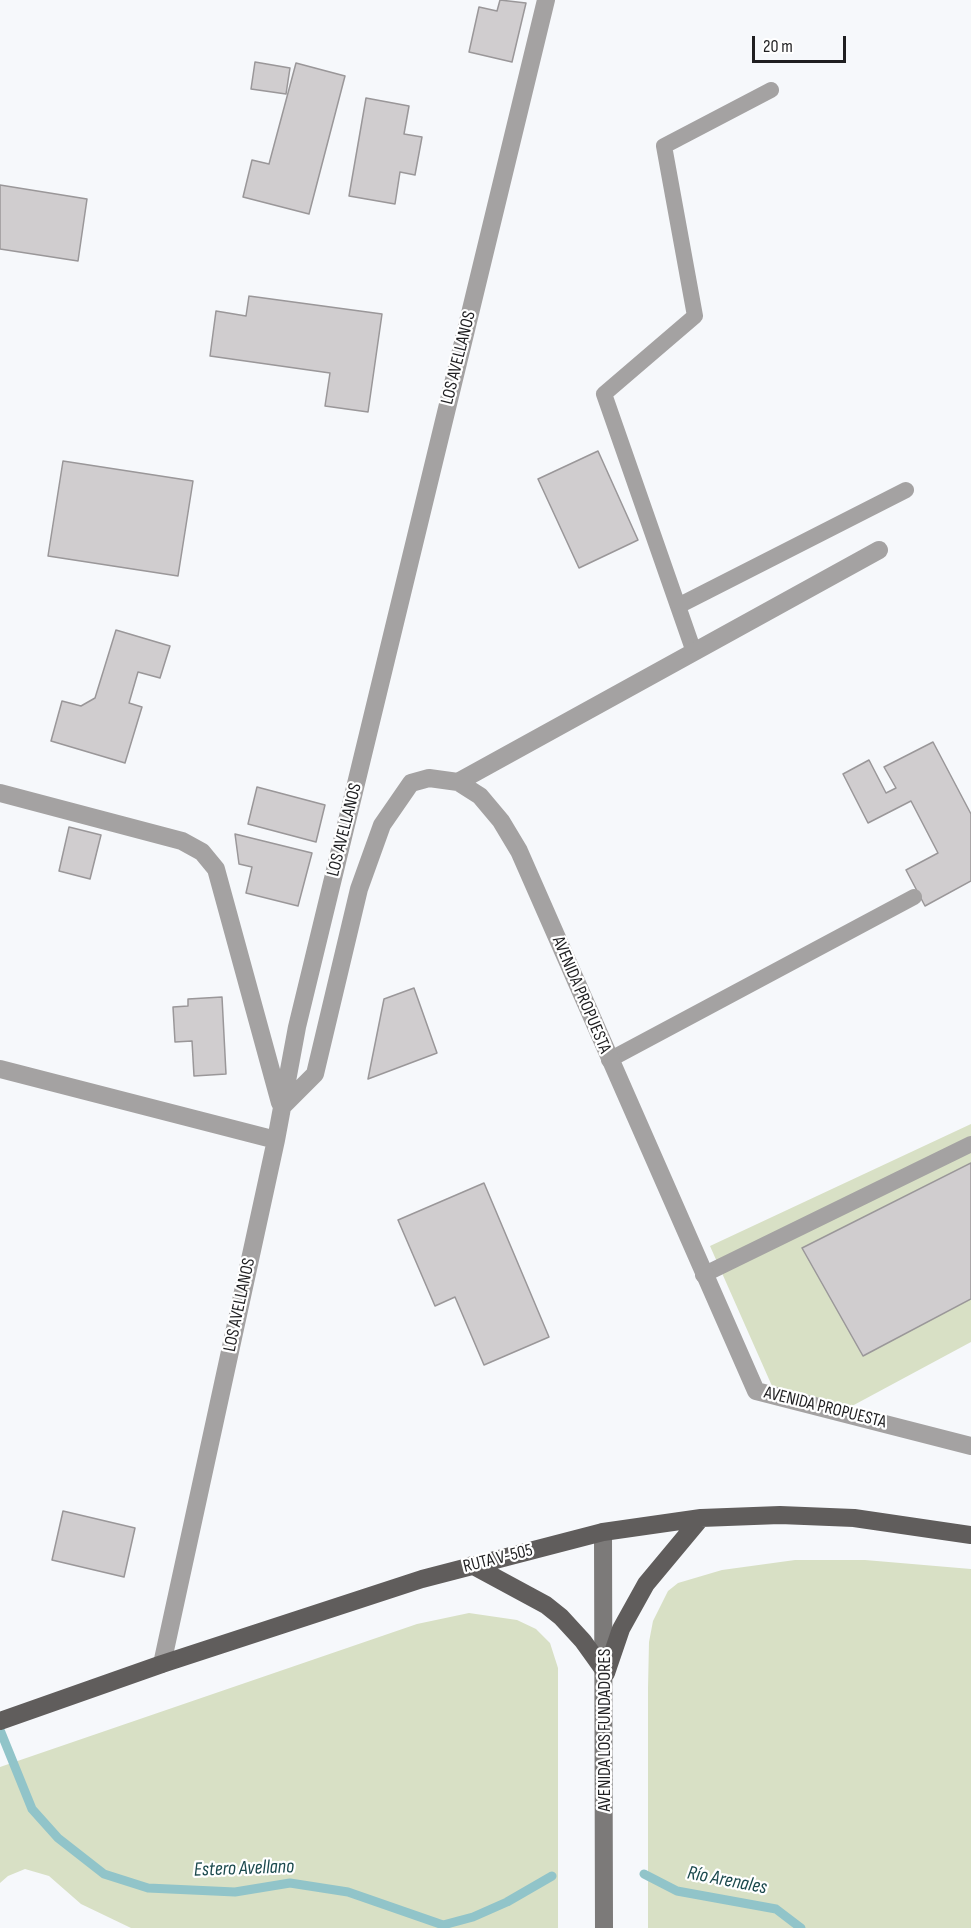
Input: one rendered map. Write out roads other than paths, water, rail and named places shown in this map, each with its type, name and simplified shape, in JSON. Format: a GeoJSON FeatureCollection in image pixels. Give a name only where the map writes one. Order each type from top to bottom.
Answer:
{"type":"FeatureCollection","features":[{"type":"Feature","properties":{"kind":"main road","name":"RUTA V-505"},"geometry":{"type":"LineString","coordinates":[[0,1721],[162,1664],[422,1579],[603,1532],[702,1518],[780,1515],[854,1518],[971,1534]]}},
{"type":"Feature","properties":{"kind":"main road"},"geometry":{"type":"LineString","coordinates":[[606,1673],[621,1629],[641,1592],[702,1518]]}},
{"type":"Feature","properties":{"kind":"main road"},"geometry":{"type":"LineString","coordinates":[[472,1565],[546,1605],[561,1617],[583,1641],[606,1673]]}},
{"type":"Feature","properties":{"kind":"street","name":"LOS AVELLANOS"},"geometry":{"type":"LineString","coordinates":[[162,1664],[276,1140],[300,1016],[546,0]]}},
{"type":"Feature","properties":{"kind":"street"},"geometry":{"type":"LineString","coordinates":[[458,782],[879,550]]}},
{"type":"Feature","properties":{"kind":"street","name":"AVENIDA PROPUESTA"},"geometry":{"type":"LineString","coordinates":[[282,1107],[315,1074],[359,889],[382,825],[411,783],[429,778],[458,782],[480,796],[501,821],[519,851],[703,1275],[756,1391],[971,1446]]}},
{"type":"Feature","properties":{"kind":"street"},"geometry":{"type":"LineString","coordinates":[[0,793],[182,841],[202,852],[216,868],[282,1107]]}},
{"type":"Feature","properties":{"kind":"street"},"geometry":{"type":"LineString","coordinates":[[0,1069],[276,1140]]}},
{"type":"Feature","properties":{"kind":"street","name":"AVENIDA LOS FUNDADORES"},"geometry":{"type":"LineString","coordinates":[[603,1532],[606,1673],[604,1928]]}},
{"type":"Feature","properties":{"kind":"lane"},"geometry":{"type":"LineString","coordinates":[[694,652],[604,394],[695,316],[664,146],[771,90]]}},
{"type":"Feature","properties":{"kind":"lane"},"geometry":{"type":"LineString","coordinates":[[678,606],[906,490]]}},
{"type":"Feature","properties":{"kind":"lane"},"geometry":{"type":"LineString","coordinates":[[609,1060],[914,897]]}},
{"type":"Feature","properties":{"kind":"lane"},"geometry":{"type":"LineString","coordinates":[[703,1275],[971,1144]]}},
{"type":"Feature","properties":{"kind":"waterway","name":"Estero Avellano"},"geometry":{"type":"LineString","coordinates":[[0,1730],[32,1809],[58,1838],[104,1874],[148,1888],[235,1892],[290,1883],[348,1892],[443,1925],[473,1917],[507,1902],[552,1876]]}},
{"type":"Feature","properties":{"kind":"waterway","name":"Río Arenales"},"geometry":{"type":"LineString","coordinates":[[644,1874],[677,1891],[776,1909],[801,1928]]}}]}
